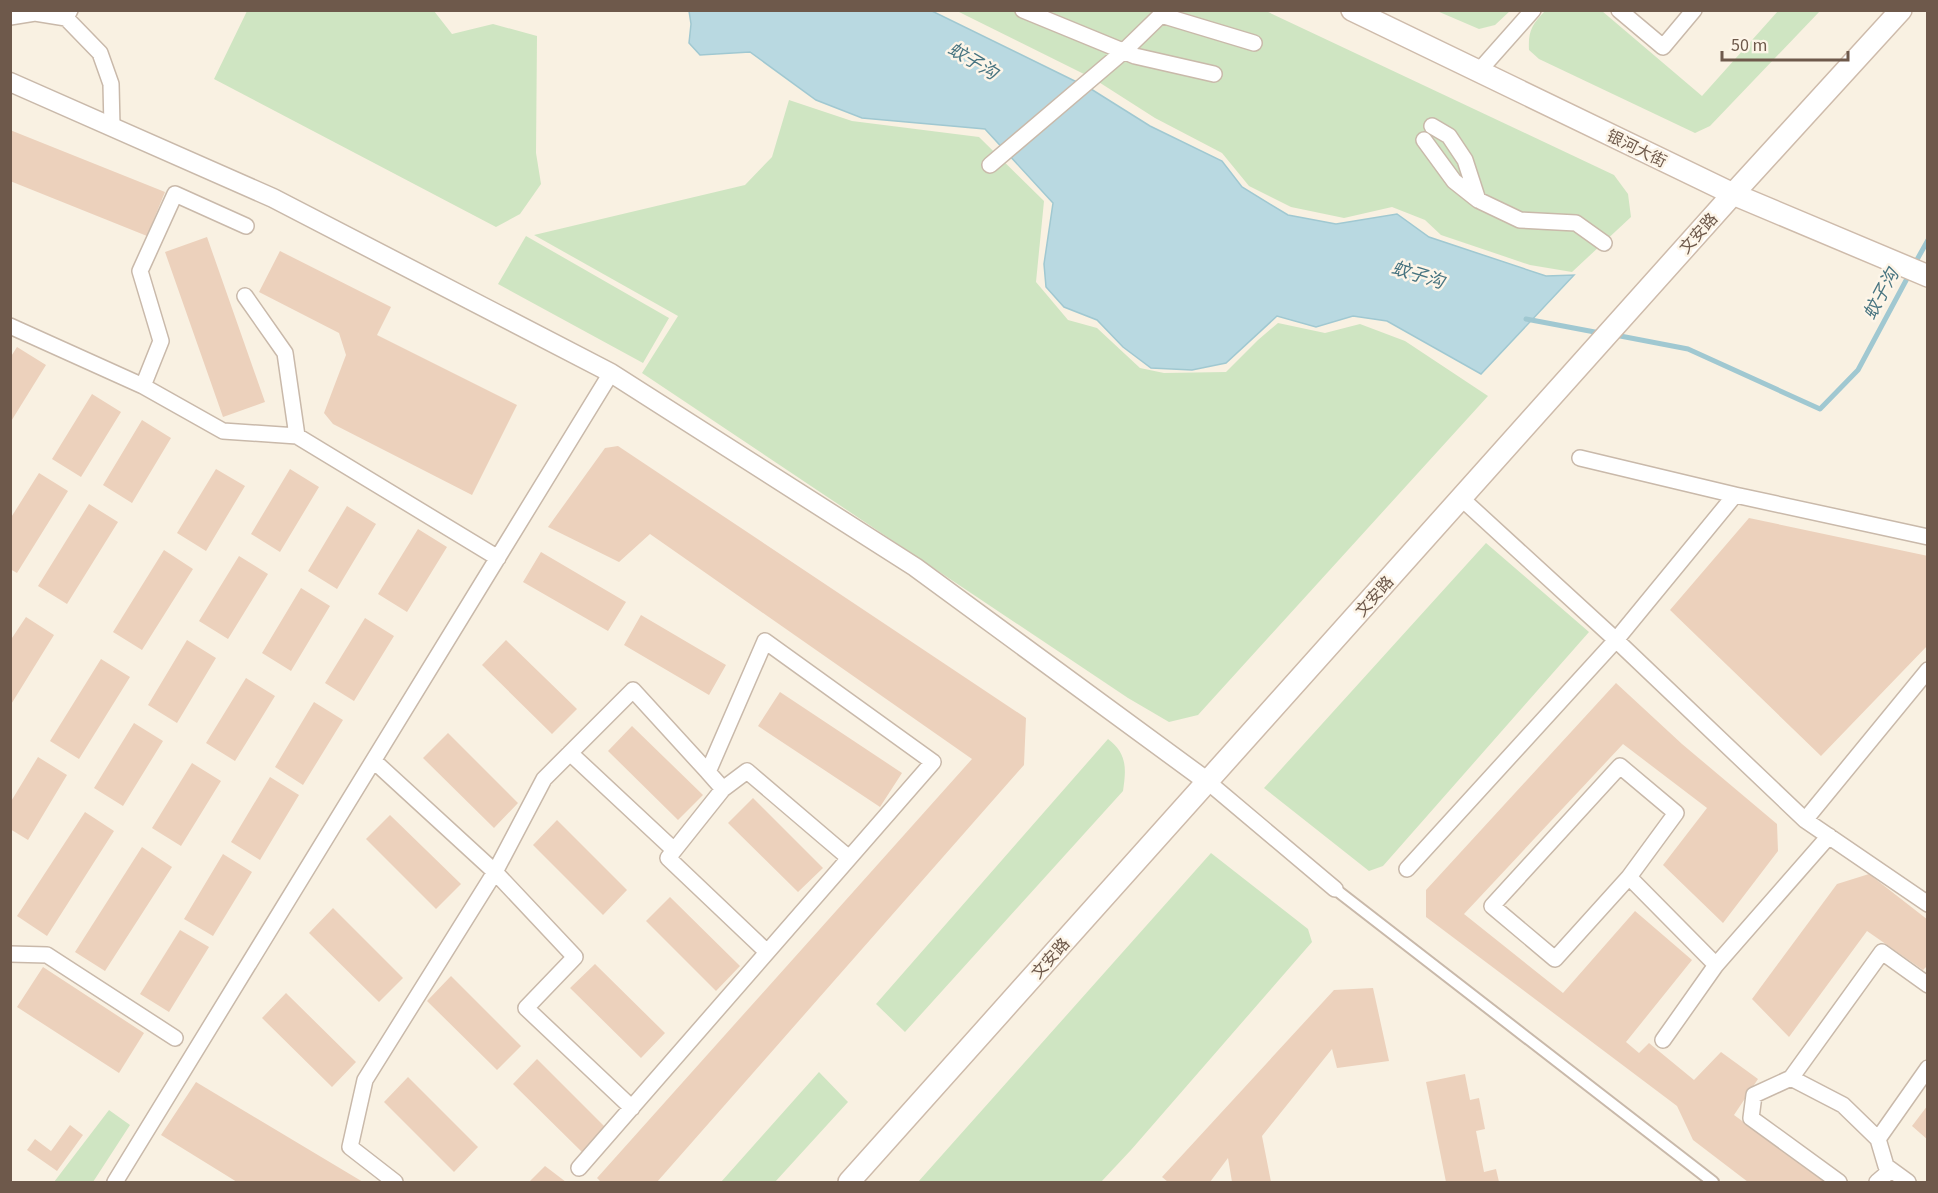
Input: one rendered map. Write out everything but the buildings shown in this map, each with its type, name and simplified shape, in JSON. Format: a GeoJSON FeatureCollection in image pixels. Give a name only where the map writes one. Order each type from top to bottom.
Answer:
{"type":"FeatureCollection","features":[{"type":"Feature","properties":{"kind":"main road","name":"银河大街"},"geometry":{"type":"LineString","coordinates":[[1352,10],[1733,194],[1917,271]]}},
{"type":"Feature","properties":{"kind":"main road","name":"文安路"},"geometry":{"type":"LineString","coordinates":[[849,1182],[1733,194],[1901,10]]}},
{"type":"Feature","properties":{"kind":"street"},"geometry":{"type":"LineString","coordinates":[[1023,10],[1135,56],[1214,74]]}},
{"type":"Feature","properties":{"kind":"street"},"geometry":{"type":"LineString","coordinates":[[1478,72],[1533,10]]}},
{"type":"Feature","properties":{"kind":"street"},"geometry":{"type":"LineString","coordinates":[[1619,10],[1663,47],[1694,10]]}},
{"type":"Feature","properties":{"kind":"street"},"geometry":{"type":"LineString","coordinates":[[10,17],[34,13],[68,14],[100,53],[111,84],[112,127]]}},
{"type":"Feature","properties":{"kind":"street"},"geometry":{"type":"LineString","coordinates":[[990,165],[1124,51],[1154,13],[1254,43]]}},
{"type":"Feature","properties":{"kind":"street"},"geometry":{"type":"LineString","coordinates":[[10,82],[273,198],[611,373],[915,567],[1208,782],[1335,889],[1713,1182]]}},
{"type":"Feature","properties":{"kind":"street"},"geometry":{"type":"LineString","coordinates":[[1432,126],[1449,136],[1465,160],[1478,200]]}},
{"type":"Feature","properties":{"kind":"street"},"geometry":{"type":"LineString","coordinates":[[1424,140],[1454,181],[1478,200],[1520,220],[1576,223],[1604,243]]}},
{"type":"Feature","properties":{"kind":"street"},"geometry":{"type":"LineString","coordinates":[[143,386],[161,341],[140,272],[175,194],[246,226]]}},
{"type":"Feature","properties":{"kind":"street"},"geometry":{"type":"LineString","coordinates":[[245,296],[285,353],[297,436]]}},
{"type":"Feature","properties":{"kind":"street"},"geometry":{"type":"LineString","coordinates":[[10,326],[143,386],[223,430],[297,436],[498,558]]}},
{"type":"Feature","properties":{"kind":"street"},"geometry":{"type":"LineString","coordinates":[[116,1182],[611,373]]}},
{"type":"Feature","properties":{"kind":"street"},"geometry":{"type":"LineString","coordinates":[[1580,458],[1928,537]]}},
{"type":"Feature","properties":{"kind":"street"},"geometry":{"type":"LineString","coordinates":[[1407,869],[1616,640],[1735,495]]}},
{"type":"Feature","properties":{"kind":"street"},"geometry":{"type":"LineString","coordinates":[[1461,498],[1616,640],[1805,820],[1928,904]]}},
{"type":"Feature","properties":{"kind":"street"},"geometry":{"type":"LineString","coordinates":[[579,1168],[933,762],[765,641],[708,772]]}},
{"type":"Feature","properties":{"kind":"street"},"geometry":{"type":"LineString","coordinates":[[1805,820],[1928,670]]}},
{"type":"Feature","properties":{"kind":"street"},"geometry":{"type":"LineString","coordinates":[[395,1182],[350,1147],[365,1080],[495,872],[544,779],[633,690],[723,789]]}},
{"type":"Feature","properties":{"kind":"street"},"geometry":{"type":"LineString","coordinates":[[570,753],[674,850]]}},
{"type":"Feature","properties":{"kind":"street"},"geometry":{"type":"LineString","coordinates":[[374,761],[495,872],[575,957],[526,1008],[632,1108]]}},
{"type":"Feature","properties":{"kind":"street"},"geometry":{"type":"LineString","coordinates":[[1620,766],[1676,813],[1629,877],[1555,959],[1492,906],[1620,766]]}},
{"type":"Feature","properties":{"kind":"street"},"geometry":{"type":"LineString","coordinates":[[768,952],[668,858],[723,789],[747,771],[849,858]]}},
{"type":"Feature","properties":{"kind":"street"},"geometry":{"type":"LineString","coordinates":[[1663,1040],[1716,964],[1829,836]]}},
{"type":"Feature","properties":{"kind":"street"},"geometry":{"type":"LineString","coordinates":[[1629,877],[1716,964]]}},
{"type":"Feature","properties":{"kind":"street"},"geometry":{"type":"LineString","coordinates":[[1839,1182],[1751,1118],[1754,1095],[1791,1078],[1882,952],[1928,985]]}},
{"type":"Feature","properties":{"kind":"street"},"geometry":{"type":"LineString","coordinates":[[10,954],[48,955],[175,1038]]}},
{"type":"Feature","properties":{"kind":"street"},"geometry":{"type":"LineString","coordinates":[[1878,1139],[1928,1068]]}},
{"type":"Feature","properties":{"kind":"street"},"geometry":{"type":"LineString","coordinates":[[1791,1078],[1843,1105],[1878,1139],[1886,1166],[1908,1182]]}},
{"type":"Feature","properties":{"kind":"street"},"geometry":{"type":"LineString","coordinates":[[1877,1182],[1890,1170]]}},
{"type":"Feature","properties":{"kind":"green space"},"geometry":{"type":"Polygon","coordinates":[[[1546,10],[1602,11],[1702,96],[1778,11],[1820,11],[1710,126],[1695,133],[1539,59],[1529,50],[1529,38],[1537,19],[1546,10]]]}},
{"type":"Feature","properties":{"kind":"green space"},"geometry":{"type":"Polygon","coordinates":[[[247,11],[434,11],[452,34],[493,24],[537,36],[536,153],[541,184],[520,214],[496,227],[214,79],[247,11]]]}},
{"type":"Feature","properties":{"kind":"green space"},"geometry":{"type":"Polygon","coordinates":[[[957,11],[1266,11],[1614,175],[1628,194],[1631,217],[1572,272],[1530,265],[1441,235],[1425,220],[1392,207],[1344,218],[1291,207],[1249,186],[1222,153],[1155,118],[1094,79],[957,11]]]}},
{"type":"Feature","properties":{"kind":"green space"},"geometry":{"type":"Polygon","coordinates":[[[1437,11],[1510,11],[1495,25],[1479,29],[1437,11]]]}},
{"type":"Feature","properties":{"kind":"green space"},"geometry":{"type":"Polygon","coordinates":[[[789,100],[852,121],[979,137],[1044,201],[1036,282],[1068,320],[1097,328],[1140,368],[1164,373],[1226,372],[1278,323],[1325,333],[1360,324],[1405,341],[1488,396],[1198,715],[1169,722],[1128,698],[642,373],[678,316],[534,235],[745,185],[772,157],[789,100]]]}},
{"type":"Feature","properties":{"kind":"green space"},"geometry":{"type":"Polygon","coordinates":[[[526,236],[669,318],[643,363],[498,284],[526,236]]]}},
{"type":"Feature","properties":{"kind":"green space"},"geometry":{"type":"Polygon","coordinates":[[[1486,543],[1589,632],[1383,866],[1369,871],[1264,788],[1486,543]]]}},
{"type":"Feature","properties":{"kind":"green space"},"geometry":{"type":"Polygon","coordinates":[[[1108,739],[1119,750],[1124,763],[1123,791],[905,1032],[876,1004],[1108,739]]]}},
{"type":"Feature","properties":{"kind":"green space"},"geometry":{"type":"Polygon","coordinates":[[[1211,853],[1308,929],[1312,942],[1131,1150],[1101,1182],[918,1182],[1211,853]]]}},
{"type":"Feature","properties":{"kind":"green space"},"geometry":{"type":"Polygon","coordinates":[[[819,1072],[848,1102],[775,1182],[721,1182],[819,1072]]]}},
{"type":"Feature","properties":{"kind":"green space"},"geometry":{"type":"Polygon","coordinates":[[[109,1110],[130,1125],[93,1182],[54,1182],[109,1110]]]}},
{"type":"Feature","properties":{"kind":"water"},"geometry":{"type":"Polygon","coordinates":[[[689,11],[932,11],[1091,89],[1150,126],[1222,161],[1242,187],[1288,215],[1336,224],[1397,214],[1429,237],[1546,276],[1574,275],[1481,374],[1387,321],[1353,316],[1316,327],[1277,316],[1226,363],[1192,370],[1151,368],[1123,347],[1097,320],[1064,307],[1046,287],[1044,264],[1053,203],[985,129],[862,118],[816,100],[750,52],[700,55],[689,43],[691,24],[689,11]]]}},
{"type":"Feature","properties":{"kind":"waterway","name":"蚊子沟"},"geometry":{"type":"LineString","coordinates":[[1914,265],[1928,240]]}},
{"type":"Feature","properties":{"kind":"waterway","name":"蚊子沟"},"geometry":{"type":"LineString","coordinates":[[1615,335],[1688,349],[1820,409],[1858,370],[1910,273]]}},
{"type":"Feature","properties":{"kind":"waterway","name":"蚊子沟"},"geometry":{"type":"LineString","coordinates":[[1526,319],[1600,333]]}}]}
